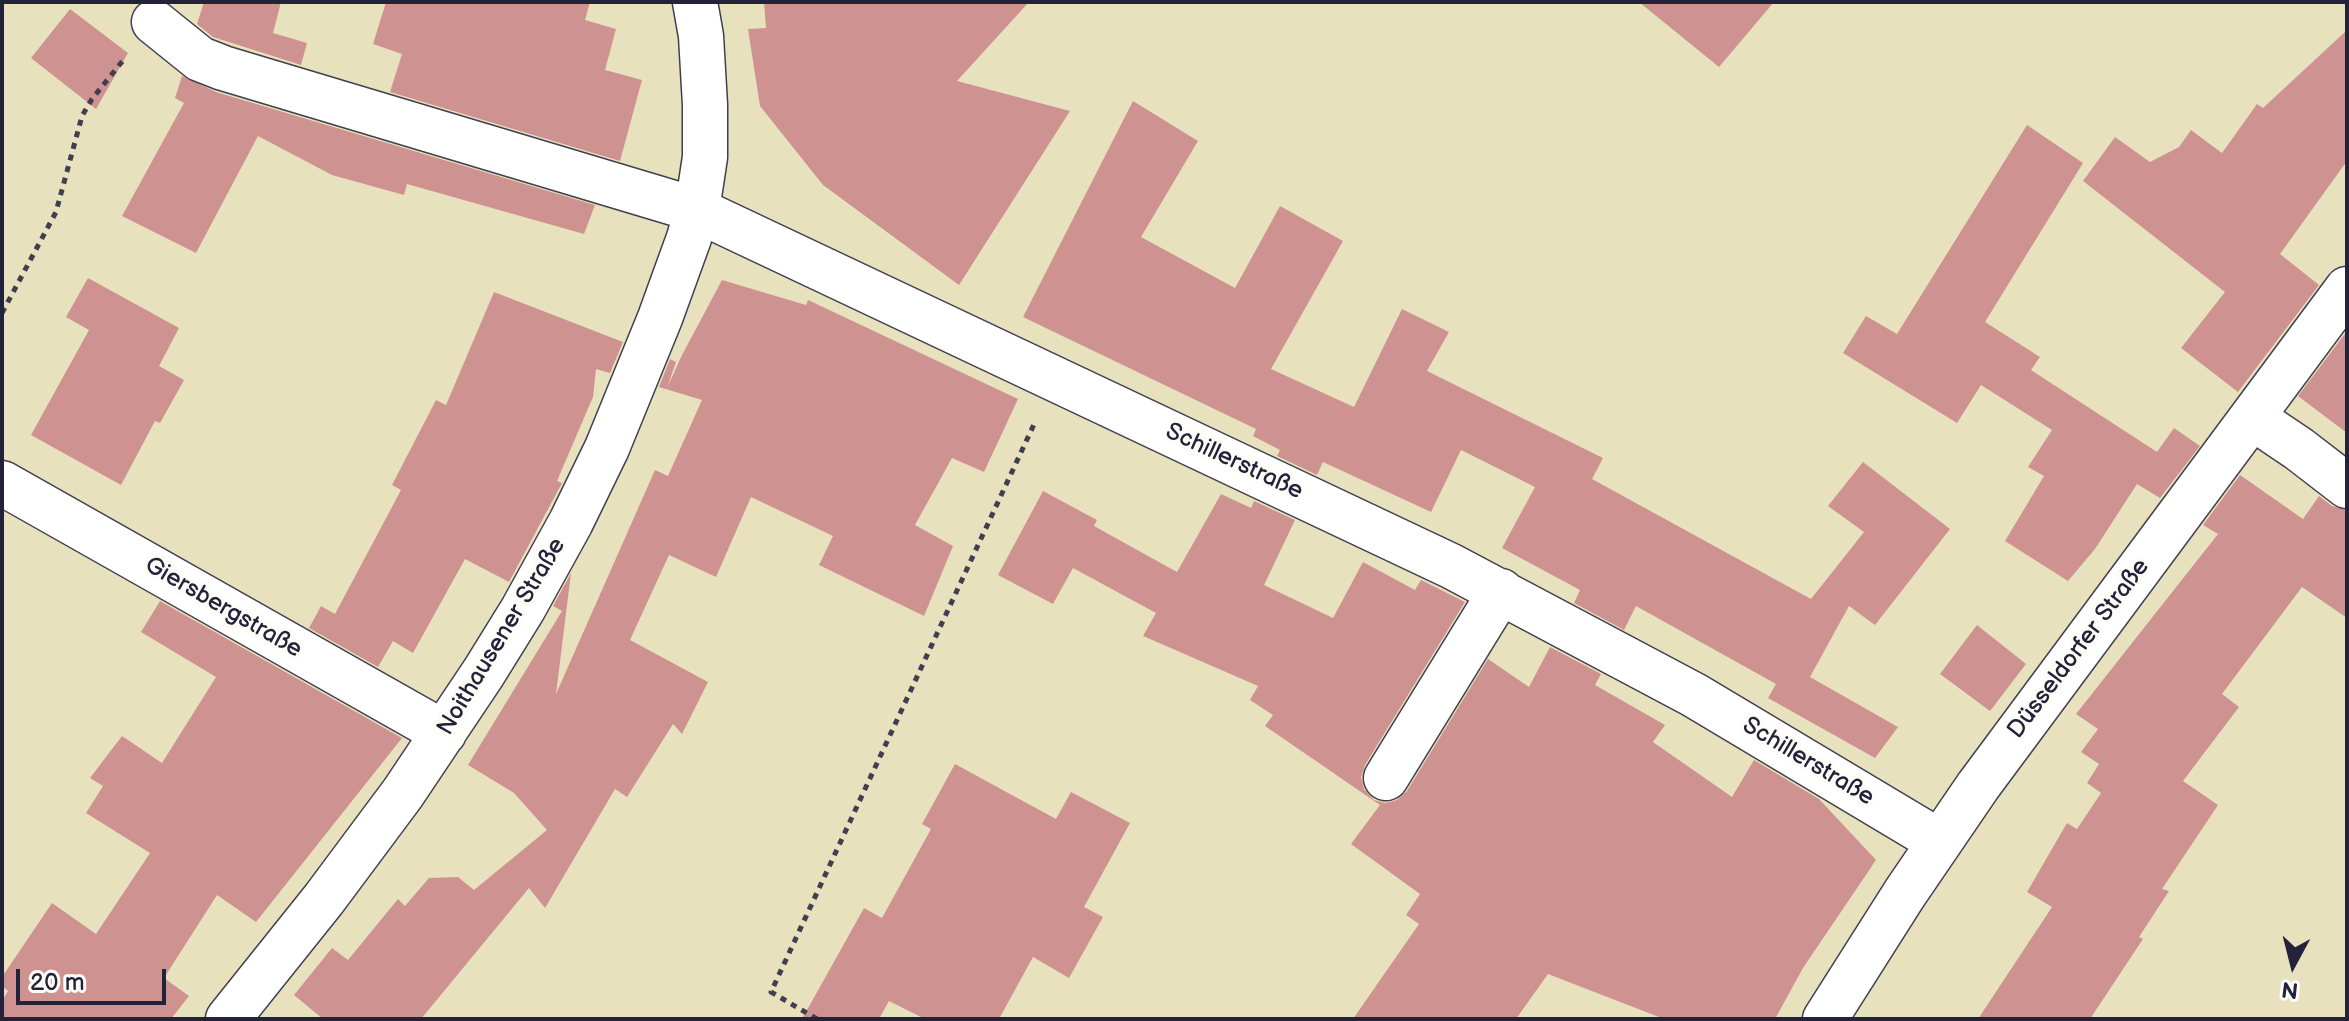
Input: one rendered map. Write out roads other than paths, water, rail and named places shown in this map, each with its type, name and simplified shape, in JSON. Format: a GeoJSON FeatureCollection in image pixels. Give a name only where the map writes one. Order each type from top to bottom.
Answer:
{"type":"FeatureCollection","features":[{"type":"Feature","properties":{"kind":"street"},"geometry":{"type":"LineString","coordinates":[[695,2],[701,36],[705,105],[705,157],[697,210]]}},
{"type":"Feature","properties":{"kind":"street","name":"Schillerstraße"},"geometry":{"type":"LineString","coordinates":[[154,22],[191,53],[223,68],[697,210],[1296,491],[1501,591],[1707,702],[1940,842]]}},
{"type":"Feature","properties":{"kind":"street","name":"Noithausener Straße"},"geometry":{"type":"LineString","coordinates":[[228,1019],[324,899],[444,733],[523,609],[594,474],[660,318],[697,210]]}},
{"type":"Feature","properties":{"kind":"street","name":"Düsseldorfer Straße"},"geometry":{"type":"LineString","coordinates":[[1825,1019],[1940,842],[2095,627],[2347,289]]}},
{"type":"Feature","properties":{"kind":"street"},"geometry":{"type":"LineString","coordinates":[[2253,418],[2347,486]]}},
{"type":"Feature","properties":{"kind":"street","name":"Giersbergstraße"},"geometry":{"type":"LineString","coordinates":[[2,483],[444,733]]}},
{"type":"Feature","properties":{"kind":"street"},"geometry":{"type":"LineString","coordinates":[[1386,778],[1501,591]]}}]}
